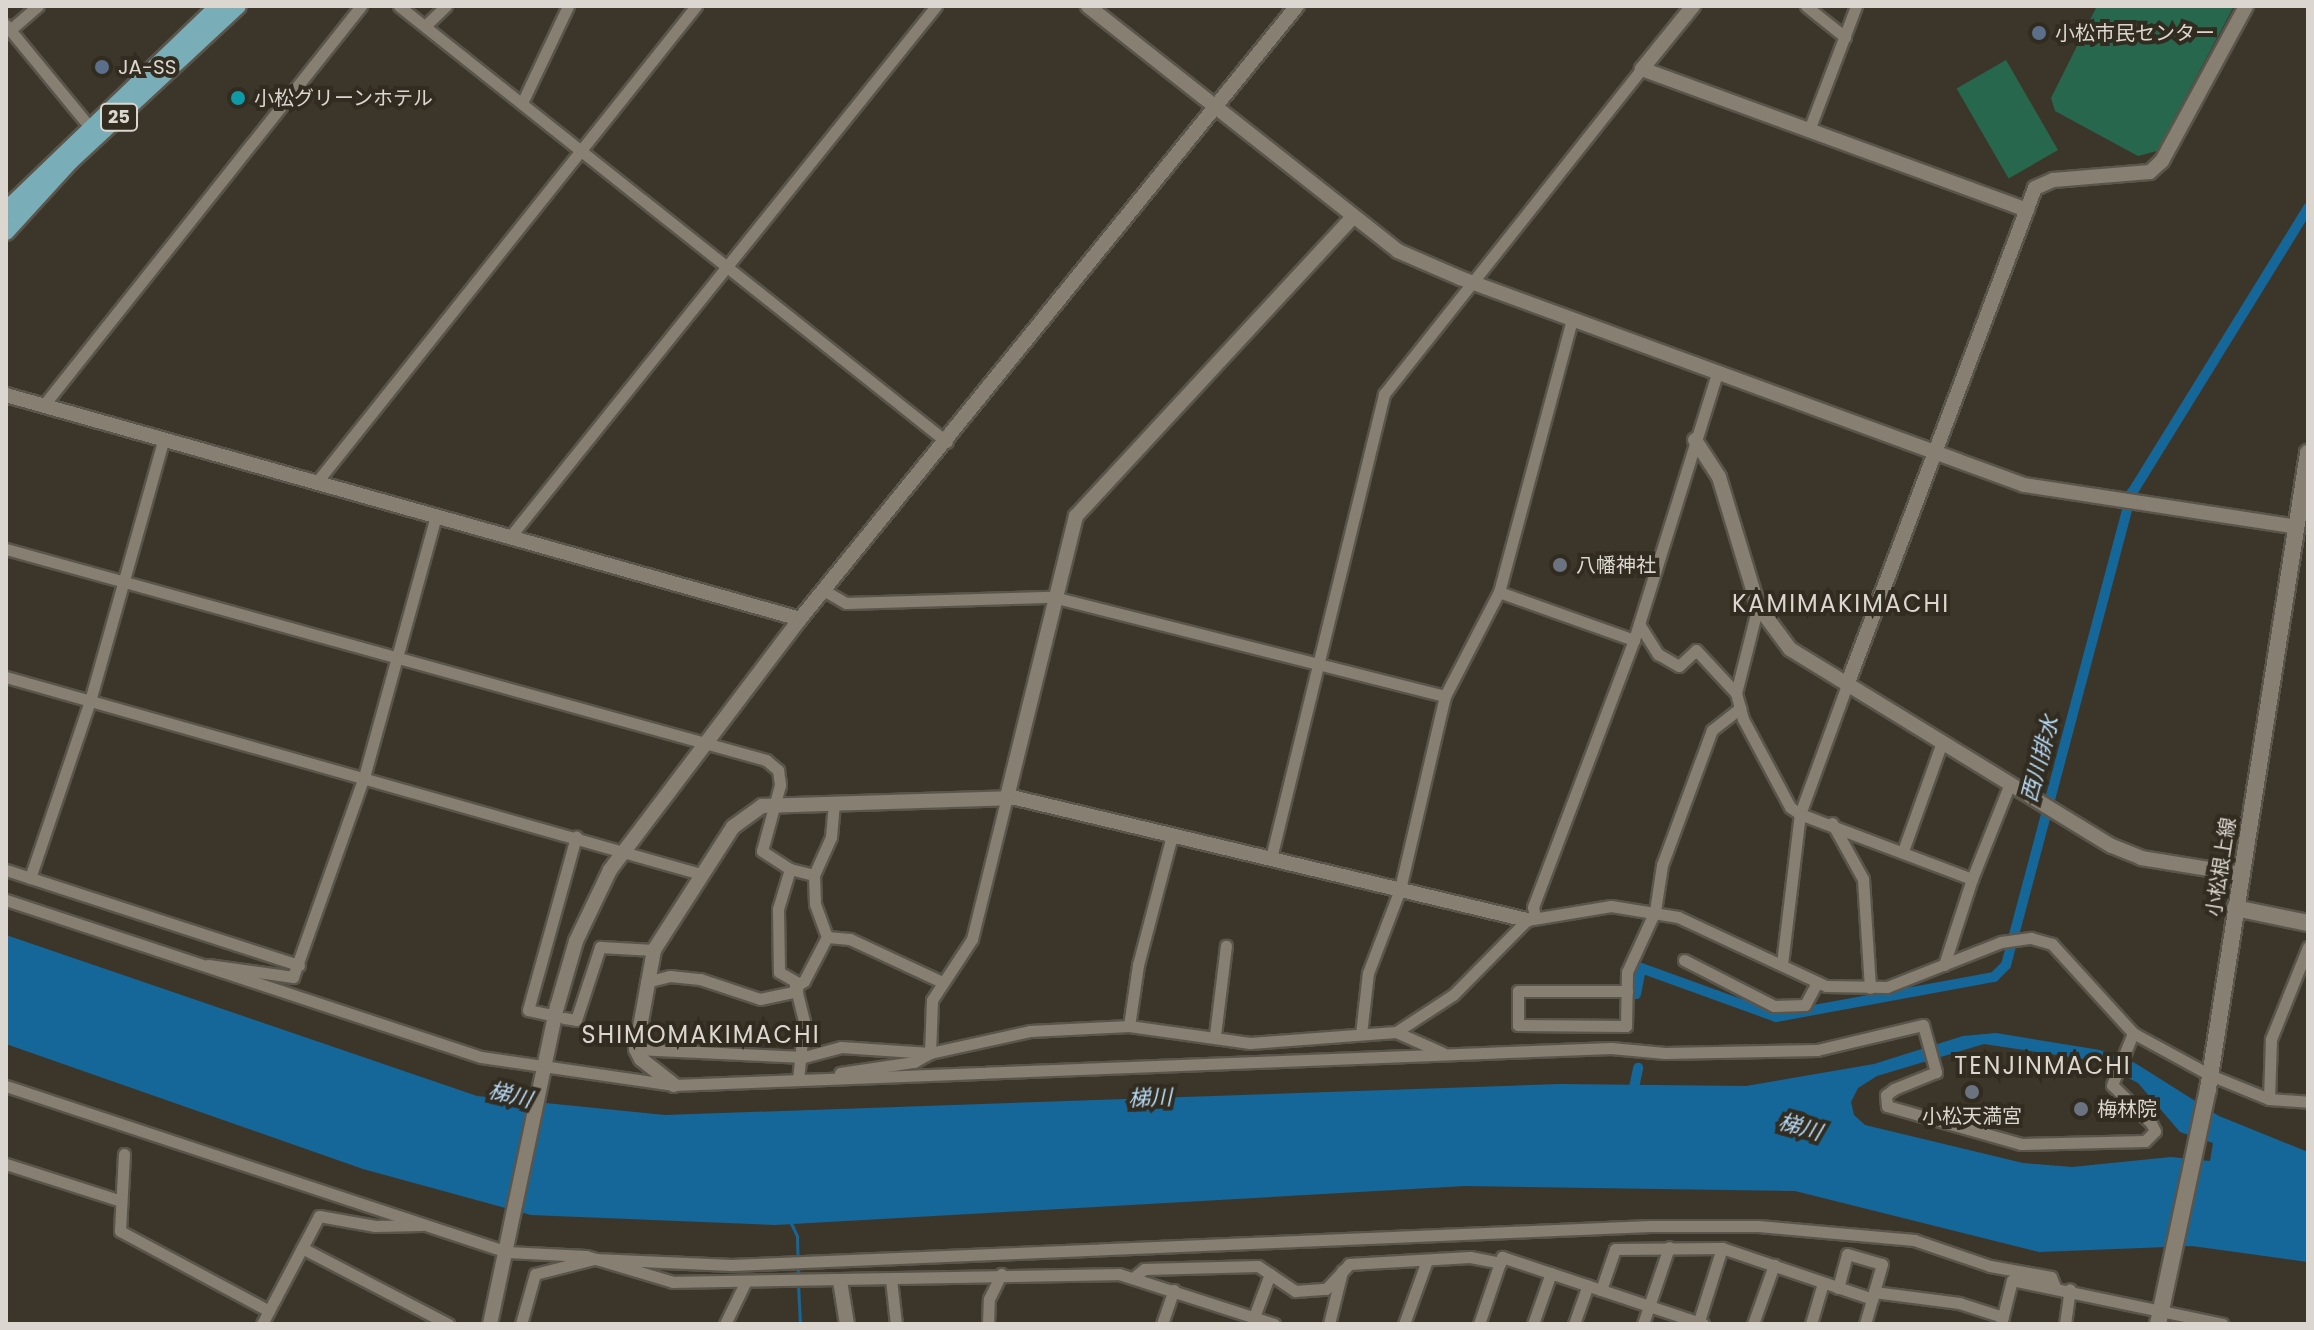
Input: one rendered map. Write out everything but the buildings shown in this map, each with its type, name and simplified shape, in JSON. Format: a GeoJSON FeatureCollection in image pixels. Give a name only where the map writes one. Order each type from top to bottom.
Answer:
{"type":"FeatureCollection","features":[{"type":"Feature","properties":{"kind":"main road","name":"25"},"geometry":{"type":"LineString","coordinates":[[6,210],[89,126],[218,6]]}},
{"type":"Feature","properties":{"kind":"main road","name":"25"},"geometry":{"type":"LineString","coordinates":[[6,232],[70,162],[238,6]]}},
{"type":"Feature","properties":{"kind":"main road","name":"小松根上線"},"geometry":{"type":"LineString","coordinates":[[2160,1317],[2209,1082],[2308,453]]}},
{"type":"Feature","properties":{"kind":"main road"},"geometry":{"type":"LineString","coordinates":[[2235,908],[2308,923]]}},
{"type":"Feature","properties":{"kind":"street"},"geometry":{"type":"LineString","coordinates":[[38,6],[8,28],[89,126]]}},
{"type":"Feature","properties":{"kind":"street"},"geometry":{"type":"LineString","coordinates":[[43,406],[361,6]]}},
{"type":"Feature","properties":{"kind":"street"},"geometry":{"type":"LineString","coordinates":[[399,6],[947,442]]}},
{"type":"Feature","properties":{"kind":"street"},"geometry":{"type":"LineString","coordinates":[[425,26],[446,6]]}},
{"type":"Feature","properties":{"kind":"street"},"geometry":{"type":"LineString","coordinates":[[522,103],[568,6]]}},
{"type":"Feature","properties":{"kind":"street"},"geometry":{"type":"LineString","coordinates":[[316,483],[696,6]]}},
{"type":"Feature","properties":{"kind":"street"},"geometry":{"type":"LineString","coordinates":[[509,538],[936,6]]}},
{"type":"Feature","properties":{"kind":"street"},"geometry":{"type":"LineString","coordinates":[[1088,6],[1398,251],[1472,283],[2024,485],[2297,527]]}},
{"type":"Feature","properties":{"kind":"street"},"geometry":{"type":"LineString","coordinates":[[490,1324],[544,1071],[576,941],[623,851],[800,619],[947,442],[1297,6]]}},
{"type":"Feature","properties":{"kind":"street"},"geometry":{"type":"LineString","coordinates":[[1806,6],[1845,37]]}},
{"type":"Feature","properties":{"kind":"street"},"geometry":{"type":"LineString","coordinates":[[1809,130],[1856,6]]}},
{"type":"Feature","properties":{"kind":"street"},"geometry":{"type":"LineString","coordinates":[[1782,964],[1800,814],[1932,453],[2035,188],[2053,180],[2150,172],[2162,161],[2246,6]]}},
{"type":"Feature","properties":{"kind":"street"},"geometry":{"type":"LineString","coordinates":[[1271,858],[1384,394],[1642,69],[1686,8]]}},
{"type":"Feature","properties":{"kind":"street"},"geometry":{"type":"LineString","coordinates":[[1642,69],[2027,210]]}},
{"type":"Feature","properties":{"kind":"street"},"geometry":{"type":"LineString","coordinates":[[930,1053],[932,1000],[940,981],[972,939],[1053,597],[1076,516],[1353,217]]}},
{"type":"Feature","properties":{"kind":"street"},"geometry":{"type":"LineString","coordinates":[[1361,1034],[1368,973],[1400,889],[1445,696],[1499,592],[1572,320]]}},
{"type":"Feature","properties":{"kind":"street"},"geometry":{"type":"LineString","coordinates":[[1396,1032],[1453,995],[1531,919],[1634,640],[1717,374]]}},
{"type":"Feature","properties":{"kind":"street"},"geometry":{"type":"LineString","coordinates":[[6,395],[800,619]]}},
{"type":"Feature","properties":{"kind":"street"},"geometry":{"type":"LineString","coordinates":[[1695,440],[1719,477],[1758,606],[1790,649],[2057,815],[2141,858],[2240,874]]}},
{"type":"Feature","properties":{"kind":"street"},"geometry":{"type":"LineString","coordinates":[[30,878],[90,701],[163,441]]}},
{"type":"Feature","properties":{"kind":"street"},"geometry":{"type":"LineString","coordinates":[[203,967],[214,963],[293,977],[364,777],[436,516]]}},
{"type":"Feature","properties":{"kind":"street"},"geometry":{"type":"LineString","coordinates":[[6,549],[766,760],[778,770],[777,803],[762,851],[790,869],[814,875]]}},
{"type":"Feature","properties":{"kind":"street"},"geometry":{"type":"LineString","coordinates":[[825,591],[846,603],[1053,597],[1445,696]]}},
{"type":"Feature","properties":{"kind":"street"},"geometry":{"type":"LineString","coordinates":[[1499,592],[1634,640]]}},
{"type":"Feature","properties":{"kind":"street"},"geometry":{"type":"LineString","coordinates":[[1736,693],[1758,606]]}},
{"type":"Feature","properties":{"kind":"street"},"geometry":{"type":"LineString","coordinates":[[1639,624],[1658,654],[1679,666],[1696,650],[1736,693],[1740,708],[1790,807],[1800,814],[1832,823],[1972,879]]}},
{"type":"Feature","properties":{"kind":"street"},"geometry":{"type":"LineString","coordinates":[[6,677],[701,874]]}},
{"type":"Feature","properties":{"kind":"street"},"geometry":{"type":"LineString","coordinates":[[1627,991],[1518,991],[1518,1025],[1626,1026],[1627,991],[1627,972],[1655,911],[1662,865],[1712,730],[1740,708]]}},
{"type":"Feature","properties":{"kind":"street"},"geometry":{"type":"LineString","coordinates":[[1903,851],[1941,745]]}},
{"type":"Feature","properties":{"kind":"street"},"geometry":{"type":"LineString","coordinates":[[1944,965],[1972,879],[2009,786]]}},
{"type":"Feature","properties":{"kind":"street"},"geometry":{"type":"LineString","coordinates":[[674,1085],[641,1059],[636,1049],[654,950],[701,874],[746,813],[777,803],[1007,797],[1531,919],[1611,906],[1655,911],[1782,964],[1817,982],[1887,987],[2001,942],[2025,937],[2052,944],[2133,1033],[2209,1082],[2269,1099],[2308,1102]]}},
{"type":"Feature","properties":{"kind":"street"},"geometry":{"type":"LineString","coordinates":[[798,1080],[804,1057],[798,988],[827,937],[815,904],[814,875],[831,837],[834,803]]}},
{"type":"Feature","properties":{"kind":"street"},"geometry":{"type":"LineString","coordinates":[[1832,823],[1863,879],[1870,988]]}},
{"type":"Feature","properties":{"kind":"street"},"geometry":{"type":"LineString","coordinates":[[1129,1026],[1138,965],[1172,835]]}},
{"type":"Feature","properties":{"kind":"street"},"geometry":{"type":"LineString","coordinates":[[547,1014],[528,1010],[576,837]]}},
{"type":"Feature","properties":{"kind":"street"},"geometry":{"type":"LineString","coordinates":[[790,869],[778,909],[779,972],[798,988]]}},
{"type":"Feature","properties":{"kind":"street"},"geometry":{"type":"LineString","coordinates":[[6,870],[299,965]]}},
{"type":"Feature","properties":{"kind":"street"},"geometry":{"type":"LineString","coordinates":[[6,900],[481,1057],[544,1071],[674,1085],[1611,1048],[1665,1053],[1817,1050],[1923,1025],[1936,1072],[1894,1089],[1886,1095],[1887,1106],[2021,1144],[2145,1141],[2155,1131],[2151,1123],[2112,1085],[2133,1033]]}},
{"type":"Feature","properties":{"kind":"street"},"geometry":{"type":"LineString","coordinates":[[827,937],[850,939],[940,981]]}},
{"type":"Feature","properties":{"kind":"street"},"geometry":{"type":"LineString","coordinates":[[1215,1035],[1226,946]]}},
{"type":"Feature","properties":{"kind":"street"},"geometry":{"type":"LineString","coordinates":[[564,1018],[576,1020],[600,947],[654,950]]}},
{"type":"Feature","properties":{"kind":"street"},"geometry":{"type":"LineString","coordinates":[[2269,1099],[2271,1039],[2308,947]]}},
{"type":"Feature","properties":{"kind":"street"},"geometry":{"type":"LineString","coordinates":[[1684,960],[1774,1006],[1805,1005],[1817,982]]}},
{"type":"Feature","properties":{"kind":"street"},"geometry":{"type":"LineString","coordinates":[[646,982],[670,976],[700,979],[731,985],[760,999],[798,988]]}},
{"type":"Feature","properties":{"kind":"street"},"geometry":{"type":"LineString","coordinates":[[636,1049],[804,1057],[841,1047],[930,1053],[1030,1031],[1129,1026],[1215,1035],[1250,1043],[1396,1032],[1447,1055]]}},
{"type":"Feature","properties":{"kind":"street"},"geometry":{"type":"LineString","coordinates":[[828,1078],[842,1072],[914,1062],[930,1053]]}},
{"type":"Feature","properties":{"kind":"street"},"geometry":{"type":"LineString","coordinates":[[6,1086],[422,1225],[508,1246],[594,1259],[732,1265],[1418,1234],[1758,1226],[1914,1240],[1972,1260],[2051,1277],[2055,1287]]}},
{"type":"Feature","properties":{"kind":"street"},"geometry":{"type":"LineString","coordinates":[[124,1154],[120,1231],[269,1311]]}},
{"type":"Feature","properties":{"kind":"street"},"geometry":{"type":"LineString","coordinates":[[6,1164],[121,1201]]}},
{"type":"Feature","properties":{"kind":"street"},"geometry":{"type":"LineString","coordinates":[[262,1324],[319,1216],[375,1226],[416,1229],[422,1225]]}},
{"type":"Feature","properties":{"kind":"street"},"geometry":{"type":"LineString","coordinates":[[1643,1324],[1669,1247]]}},
{"type":"Feature","properties":{"kind":"street"},"geometry":{"type":"LineString","coordinates":[[1601,1290],[1615,1249],[1669,1247],[1722,1248],[1838,1288],[1874,1296],[1959,1303],[2002,1321],[2012,1280]]}},
{"type":"Feature","properties":{"kind":"street"},"geometry":{"type":"LineString","coordinates":[[302,1248],[448,1324]]}},
{"type":"Feature","properties":{"kind":"street"},"geometry":{"type":"LineString","coordinates":[[1479,1324],[1502,1257],[1700,1324],[1722,1248]]}},
{"type":"Feature","properties":{"kind":"street"},"geometry":{"type":"LineString","coordinates":[[1838,1288],[1847,1254],[1882,1264],[1865,1324]]}},
{"type":"Feature","properties":{"kind":"street"},"geometry":{"type":"LineString","coordinates":[[1133,1278],[1144,1269],[1258,1266],[1295,1291],[1326,1289],[1349,1264],[1470,1257],[1500,1263]]}},
{"type":"Feature","properties":{"kind":"street"},"geometry":{"type":"LineString","coordinates":[[521,1324],[535,1274],[594,1259],[673,1282],[840,1281],[1001,1274],[1133,1278],[1274,1324]]}},
{"type":"Feature","properties":{"kind":"street"},"geometry":{"type":"LineString","coordinates":[[1404,1324],[1427,1260]]}},
{"type":"Feature","properties":{"kind":"street"},"geometry":{"type":"LineString","coordinates":[[1972,1260],[2012,1280],[2070,1289],[2160,1317],[2222,1324]]}},
{"type":"Feature","properties":{"kind":"street"},"geometry":{"type":"LineString","coordinates":[[1753,1324],[1774,1265]]}},
{"type":"Feature","properties":{"kind":"street"},"geometry":{"type":"LineString","coordinates":[[1329,1324],[1342,1271]]}},
{"type":"Feature","properties":{"kind":"street"},"geometry":{"type":"LineString","coordinates":[[1533,1324],[1551,1273]]}},
{"type":"Feature","properties":{"kind":"street"},"geometry":{"type":"LineString","coordinates":[[988,1324],[989,1299],[1001,1274]]}},
{"type":"Feature","properties":{"kind":"street"},"geometry":{"type":"LineString","coordinates":[[1251,1319],[1270,1274]]}},
{"type":"Feature","properties":{"kind":"street"},"geometry":{"type":"LineString","coordinates":[[891,1279],[896,1324]]}},
{"type":"Feature","properties":{"kind":"street"},"geometry":{"type":"LineString","coordinates":[[840,1281],[847,1324]]}},
{"type":"Feature","properties":{"kind":"street"},"geometry":{"type":"LineString","coordinates":[[725,1324],[745,1283]]}},
{"type":"Feature","properties":{"kind":"street"},"geometry":{"type":"LineString","coordinates":[[1811,1324],[1823,1283]]}},
{"type":"Feature","properties":{"kind":"street"},"geometry":{"type":"LineString","coordinates":[[1574,1324],[1588,1285]]}},
{"type":"Feature","properties":{"kind":"street"},"geometry":{"type":"LineString","coordinates":[[2065,1324],[2070,1289]]}},
{"type":"Feature","properties":{"kind":"street"},"geometry":{"type":"LineString","coordinates":[[1162,1324],[1174,1290]]}},
{"type":"Feature","properties":{"kind":"green space"},"geometry":{"type":"Polygon","coordinates":[[[2097,6],[2234,6],[2157,151],[2138,156],[2055,111],[2051,98],[2097,6]]]}},
{"type":"Feature","properties":{"kind":"green space"},"geometry":{"type":"Polygon","coordinates":[[[2006,60],[2058,150],[2009,179],[1957,88],[2006,60]]]}},
{"type":"Feature","properties":{"kind":"water","name":"梯川"},"geometry":{"type":"Polygon","coordinates":[[[6,935],[477,1096],[665,1115],[1560,1084],[1746,1086],[1874,1064],[1963,1036],[1996,1033],[2100,1050],[2135,1063],[2219,1116],[2308,1152],[2308,1262],[2192,1246],[2039,1252],[1795,1191],[1465,1186],[775,1225],[531,1215],[363,1169],[6,1044],[6,935]],[[1984,1044],[1877,1076],[1858,1088],[1851,1102],[1854,1115],[1865,1125],[2023,1163],[2072,1167],[2171,1157],[2210,1161],[2213,1143],[2180,1132],[2138,1083],[2096,1061],[1984,1044]]]}},
{"type":"Feature","properties":{"kind":"waterway","name":"西川排水"},"geometry":{"type":"LineString","coordinates":[[1636,994],[1641,968],[1776,1017],[1994,977],[2006,965],[2132,493],[2308,208]]}},
{"type":"Feature","properties":{"kind":"waterway","name":"西川排水"},"geometry":{"type":"LineString","coordinates":[[1632,1097],[1638,1068]]}},
{"type":"Feature","properties":{"kind":"waterway"},"geometry":{"type":"LineString","coordinates":[[790,1221],[797,1236],[798,1276]]}},
{"type":"Feature","properties":{"kind":"waterway"},"geometry":{"type":"LineString","coordinates":[[798,1284],[800,1324]]}},
{"type":"Feature","properties":{"kind":"place","name":"小松市民センター"},"geometry":{"type":"Point","coordinates":[2039,33]}},
{"type":"Feature","properties":{"kind":"place","name":"JA-SS"},"geometry":{"type":"Point","coordinates":[102,67]}},
{"type":"Feature","properties":{"kind":"place","name":"小松グリーンホテル"},"geometry":{"type":"Point","coordinates":[238,98]}},
{"type":"Feature","properties":{"kind":"place","name":"八幡神社"},"geometry":{"type":"Point","coordinates":[1560,565]}},
{"type":"Feature","properties":{"kind":"place","name":"小松天満宮"},"geometry":{"type":"Point","coordinates":[1972,1092]}},
{"type":"Feature","properties":{"kind":"place","name":"梅林院"},"geometry":{"type":"Point","coordinates":[2081,1109]}},
{"type":"Feature","properties":{"kind":"district","name":"KAMIMAKIMACHI"},"geometry":{"type":"Point","coordinates":[1841,604]}},
{"type":"Feature","properties":{"kind":"district","name":"SHIMOMAKIMACHI"},"geometry":{"type":"Point","coordinates":[701,1035]}},
{"type":"Feature","properties":{"kind":"district","name":"TENJINMACHI"},"geometry":{"type":"Point","coordinates":[2043,1066]}}]}
